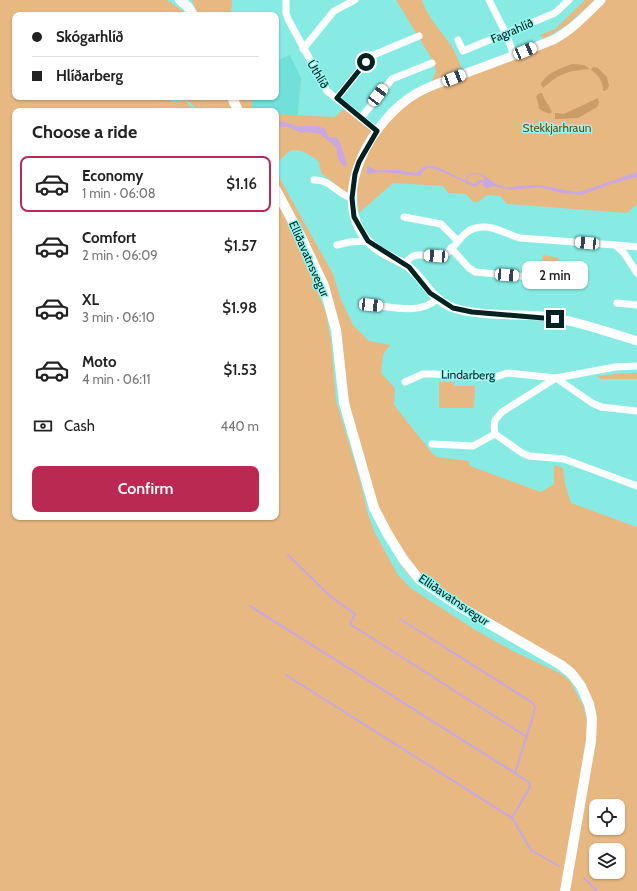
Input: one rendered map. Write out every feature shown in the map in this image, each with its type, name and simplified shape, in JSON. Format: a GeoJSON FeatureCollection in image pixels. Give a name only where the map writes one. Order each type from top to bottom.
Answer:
{"type":"FeatureCollection","features":[{"type":"Feature","properties":{"kind":"main road"},"geometry":{"type":"LineString","coordinates":[[180,0],[190,12]]}},
{"type":"Feature","properties":{"kind":"main road","name":"Elliðavatnsvegur"},"geometry":{"type":"LineString","coordinates":[[279,196],[300,235],[324,286],[336,330],[344,402],[374,508],[395,547],[419,579],[462,608],[561,665],[576,678],[587,698],[592,718],[591,741],[565,891]]}},
{"type":"Feature","properties":{"kind":"street","name":"Úthlíð"},"geometry":{"type":"LineString","coordinates":[[286,0],[286,14],[288,19],[327,91],[377,131]]}},
{"type":"Feature","properties":{"kind":"street"},"geometry":{"type":"LineString","coordinates":[[303,49],[334,10],[355,0]]}},
{"type":"Feature","properties":{"kind":"street"},"geometry":{"type":"LineString","coordinates":[[489,0],[506,34],[514,55]]}},
{"type":"Feature","properties":{"kind":"street","name":"Fagrahlíð"},"geometry":{"type":"LineString","coordinates":[[458,40],[463,51],[555,13],[569,0]]}},
{"type":"Feature","properties":{"kind":"street"},"geometry":{"type":"LineString","coordinates":[[601,0],[564,34],[418,93],[395,110],[377,131],[359,162],[355,174],[352,198],[354,217],[368,241],[414,271],[430,293],[453,308],[472,312],[526,315],[569,321],[637,341]]}},
{"type":"Feature","properties":{"kind":"street"},"geometry":{"type":"LineString","coordinates":[[337,98],[371,56],[419,36]]}},
{"type":"Feature","properties":{"kind":"street"},"geometry":{"type":"LineString","coordinates":[[361,118],[392,79],[432,63]]}},
{"type":"Feature","properties":{"kind":"street"},"geometry":{"type":"LineString","coordinates":[[314,180],[328,182],[341,193],[352,198]]}},
{"type":"Feature","properties":{"kind":"street"},"geometry":{"type":"LineString","coordinates":[[404,216],[441,224],[458,241]]}},
{"type":"Feature","properties":{"kind":"street"},"geometry":{"type":"LineString","coordinates":[[405,264],[409,258],[416,254],[446,254],[458,241],[475,228],[498,229],[510,236],[520,238],[637,247]]}},
{"type":"Feature","properties":{"kind":"street"},"geometry":{"type":"LineString","coordinates":[[337,245],[350,242],[368,241]]}},
{"type":"Feature","properties":{"kind":"street"},"geometry":{"type":"LineString","coordinates":[[615,245],[624,253],[637,273]]}},
{"type":"Feature","properties":{"kind":"street"},"geometry":{"type":"LineString","coordinates":[[451,248],[464,264],[475,272],[564,280]]}},
{"type":"Feature","properties":{"kind":"street"},"geometry":{"type":"LineString","coordinates":[[371,305],[419,309],[430,305],[438,299]]}},
{"type":"Feature","properties":{"kind":"street"},"geometry":{"type":"LineString","coordinates":[[617,303],[637,304]]}},
{"type":"Feature","properties":{"kind":"street","name":"Lindarberg"},"geometry":{"type":"LineString","coordinates":[[405,382],[423,374],[492,378],[507,373],[556,378],[615,367],[637,366]]}},
{"type":"Feature","properties":{"kind":"street","name":"Lindarberg"},"geometry":{"type":"LineString","coordinates":[[556,378],[592,403],[601,407],[637,411]]}},
{"type":"Feature","properties":{"kind":"street","name":"Lindarberg"},"geometry":{"type":"LineString","coordinates":[[495,434],[495,420],[502,412],[556,378]]}},
{"type":"Feature","properties":{"kind":"street"},"geometry":{"type":"LineString","coordinates":[[432,444],[473,446],[495,434],[522,453],[529,456],[564,459],[637,486]]}},
{"type":"Feature","properties":{"kind":"shaded area"},"geometry":{"type":"Polygon","coordinates":[[[290,55],[301,78],[297,121],[279,118],[279,108],[253,108],[251,100],[279,100],[279,60],[290,55]]]}},
{"type":"Feature","properties":{"kind":"shaded area"},"geometry":{"type":"Polygon","coordinates":[[[573,64],[584,65],[590,69],[569,72],[559,76],[543,88],[541,84],[546,77],[559,69],[573,64]]]}},
{"type":"Feature","properties":{"kind":"shaded area"},"geometry":{"type":"Polygon","coordinates":[[[593,67],[598,68],[607,77],[609,86],[607,90],[603,91],[600,79],[591,70],[593,67]]]}},
{"type":"Feature","properties":{"kind":"shaded area"},"geometry":{"type":"Polygon","coordinates":[[[542,93],[552,112],[550,114],[539,108],[536,97],[538,94],[542,93]]]}},
{"type":"Feature","properties":{"kind":"shaded area"},"geometry":{"type":"Polygon","coordinates":[[[598,98],[599,102],[597,107],[578,118],[555,119],[555,113],[564,114],[598,98]]]}},
{"type":"Feature","properties":{"kind":"shaded area"},"geometry":{"type":"Polygon","coordinates":[[[279,121],[298,126],[318,126],[325,129],[329,137],[337,138],[341,145],[347,165],[343,166],[338,158],[336,147],[320,134],[309,132],[301,133],[288,127],[279,126],[279,121]]]}},
{"type":"Feature","properties":{"kind":"shaded area"},"geometry":{"type":"Polygon","coordinates":[[[368,166],[375,170],[399,170],[415,173],[425,167],[430,166],[465,180],[470,173],[482,174],[496,184],[507,188],[539,185],[576,192],[583,191],[637,172],[637,177],[614,183],[581,195],[561,193],[540,187],[510,190],[493,186],[488,188],[484,187],[482,182],[475,187],[432,168],[427,168],[424,170],[420,176],[382,172],[366,174],[368,166]],[[470,175],[466,181],[474,184],[480,180],[485,180],[482,175],[470,175]]]}},
{"type":"Feature","properties":{"kind":"green space"},"geometry":{"type":"Polygon","coordinates":[[[0,0],[167,0],[183,12],[12,12],[12,100],[169,100],[173,102],[185,100],[192,108],[12,108],[12,520],[279,520],[279,203],[304,257],[326,313],[331,340],[336,400],[374,531],[398,575],[412,589],[477,631],[515,652],[560,673],[570,681],[584,707],[587,722],[586,740],[562,891],[0,891],[0,0]]]}},
{"type":"Feature","properties":{"kind":"green space"},"geometry":{"type":"Polygon","coordinates":[[[192,0],[232,0],[231,12],[197,12],[192,0]]]}},
{"type":"Feature","properties":{"kind":"green space"},"geometry":{"type":"Polygon","coordinates":[[[396,0],[422,0],[431,18],[454,50],[461,68],[431,83],[436,72],[433,61],[396,0]]]}},
{"type":"Feature","properties":{"kind":"green space"},"geometry":{"type":"Polygon","coordinates":[[[585,0],[595,0],[567,25],[544,39],[540,35],[555,29],[585,0]]]}},
{"type":"Feature","properties":{"kind":"green space","name":"Stekkjarhraun"},"geometry":{"type":"Polygon","coordinates":[[[606,0],[637,0],[637,204],[627,213],[507,204],[500,196],[487,195],[478,202],[473,202],[466,194],[448,193],[443,186],[393,183],[359,213],[357,191],[349,191],[348,194],[340,190],[328,178],[321,174],[319,162],[307,153],[292,150],[279,162],[279,114],[334,117],[343,110],[346,110],[372,131],[420,95],[571,34],[606,0]]]}},
{"type":"Feature","properties":{"kind":"green space"},"geometry":{"type":"Polygon","coordinates":[[[187,100],[230,100],[234,108],[196,108],[187,100]]]}},
{"type":"Feature","properties":{"kind":"green space"},"geometry":{"type":"Polygon","coordinates":[[[236,100],[251,100],[253,108],[240,108],[236,100]]]}},
{"type":"Feature","properties":{"kind":"green space"},"geometry":{"type":"Polygon","coordinates":[[[279,174],[280,179],[333,274],[341,300],[353,325],[369,341],[390,345],[383,355],[381,373],[395,388],[394,405],[432,453],[437,457],[469,461],[470,466],[541,492],[554,484],[554,465],[563,468],[565,484],[571,503],[637,527],[637,891],[568,891],[593,721],[571,674],[507,640],[418,585],[404,570],[387,542],[347,413],[336,326],[279,191],[279,174]]]}},
{"type":"Feature","properties":{"kind":"green space"},"geometry":{"type":"Polygon","coordinates":[[[543,255],[559,258],[557,275],[541,273],[543,255]]]}},
{"type":"Feature","properties":{"kind":"green space"},"geometry":{"type":"Polygon","coordinates":[[[637,373],[637,379],[601,379],[597,376],[637,373]]]}},
{"type":"Feature","properties":{"kind":"green space"},"geometry":{"type":"Polygon","coordinates":[[[439,382],[454,382],[454,386],[475,386],[474,408],[439,408],[439,382]]]}},
{"type":"Feature","properties":{"kind":"waterway"},"geometry":{"type":"LineString","coordinates":[[288,555],[330,596],[355,614],[350,624],[527,737]]}},
{"type":"Feature","properties":{"kind":"waterway"},"geometry":{"type":"LineString","coordinates":[[250,606],[529,782],[530,787],[512,818]]}},
{"type":"Feature","properties":{"kind":"waterway"},"geometry":{"type":"LineString","coordinates":[[400,619],[533,703],[535,707],[534,713],[515,773]]}},
{"type":"Feature","properties":{"kind":"waterway"},"geometry":{"type":"LineString","coordinates":[[286,675],[512,818],[531,850],[559,866]]}},
{"type":"Feature","properties":{"kind":"waterway"},"geometry":{"type":"LineString","coordinates":[[584,878],[597,891]]}},
{"type":"Feature","properties":{"kind":"route"},"geometry":{"type":"LineString","coordinates":[[366,62],[337,98],[377,131],[359,162],[355,174],[352,198],[354,217],[363,235],[372,245],[414,271],[430,293],[453,308],[472,312],[542,316],[555,319]]}}]}
